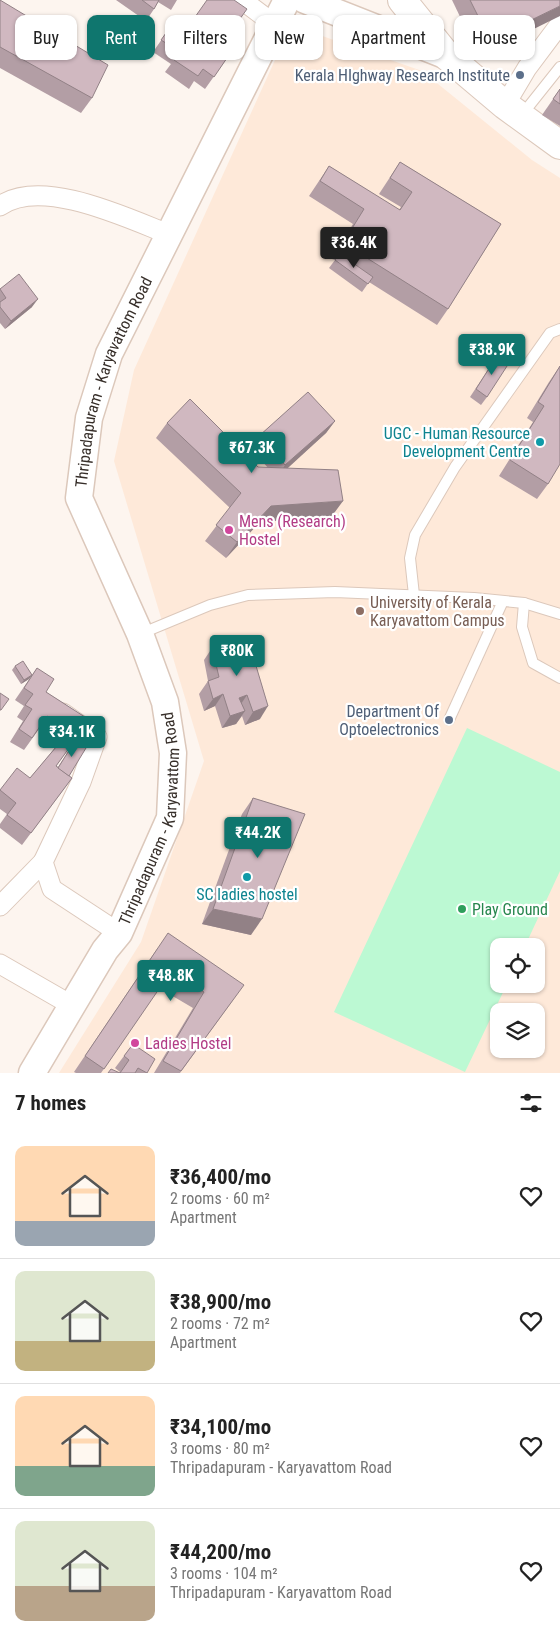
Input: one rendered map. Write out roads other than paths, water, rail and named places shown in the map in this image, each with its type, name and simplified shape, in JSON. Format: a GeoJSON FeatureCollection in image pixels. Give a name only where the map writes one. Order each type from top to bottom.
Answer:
{"type":"FeatureCollection","features":[{"type":"Feature","properties":{"kind":"main road","name":"Thripadapuram - Karyavattom Road"},"geometry":{"type":"LineString","coordinates":[[279,15],[287,0]]}},
{"type":"Feature","properties":{"kind":"main road"},"geometry":{"type":"LineString","coordinates":[[304,0],[446,56]]}},
{"type":"Feature","properties":{"kind":"main road"},"geometry":{"type":"LineString","coordinates":[[402,0],[446,56],[513,111],[560,145]]}},
{"type":"Feature","properties":{"kind":"main road","name":"Thripadapuram - Karyavattom Road"},"geometry":{"type":"LineString","coordinates":[[32,1073],[105,950],[119,933],[170,818],[173,754],[165,702],[140,634],[80,498],[89,418],[109,354],[256,60]]}},
{"type":"Feature","properties":{"kind":"street"},"geometry":{"type":"LineString","coordinates":[[242,0],[262,15]]}},
{"type":"Feature","properties":{"kind":"street"},"geometry":{"type":"LineString","coordinates":[[513,111],[527,68],[560,24]]}},
{"type":"Feature","properties":{"kind":"street"},"geometry":{"type":"LineString","coordinates":[[0,206],[10,199],[22,195],[50,196],[96,206],[168,234]]}},
{"type":"Feature","properties":{"kind":"street"},"geometry":{"type":"LineString","coordinates":[[0,906],[43,862],[81,782],[97,737],[46,702]]}},
{"type":"Feature","properties":{"kind":"street"},"geometry":{"type":"LineString","coordinates":[[43,862],[52,889],[119,933]]}},
{"type":"Feature","properties":{"kind":"street"},"geometry":{"type":"LineString","coordinates":[[0,964],[73,1006]]}},
{"type":"Feature","properties":{"kind":"lane"},"geometry":{"type":"LineString","coordinates":[[513,111],[560,67]]}},
{"type":"Feature","properties":{"kind":"lane"},"geometry":{"type":"LineString","coordinates":[[414,595],[410,558],[415,535],[456,467],[550,334],[560,329]]}},
{"type":"Feature","properties":{"kind":"lane"},"geometry":{"type":"LineString","coordinates":[[140,634],[210,605],[248,595],[335,592],[414,595],[524,603],[560,614]]}},
{"type":"Feature","properties":{"kind":"lane"},"geometry":{"type":"LineString","coordinates":[[449,720],[504,601]]}},
{"type":"Feature","properties":{"kind":"lane"},"geometry":{"type":"LineString","coordinates":[[524,603],[522,627],[533,663],[560,678]]}},
{"type":"Feature","properties":{"kind":"place","name":"Kerala HIghway Research Institute"},"geometry":{"type":"Point","coordinates":[520,75]}},
{"type":"Feature","properties":{"kind":"place","name":"UGC - Human Resource Development Centre"},"geometry":{"type":"Point","coordinates":[540,442]}},
{"type":"Feature","properties":{"kind":"place","name":"Mens (Research) Hostel"},"geometry":{"type":"Point","coordinates":[229,530]}},
{"type":"Feature","properties":{"kind":"place","name":"University of Kerala Karyavattom Campus"},"geometry":{"type":"Point","coordinates":[360,611]}},
{"type":"Feature","properties":{"kind":"place","name":"Department Of Optoelectronics"},"geometry":{"type":"Point","coordinates":[449,720]}},
{"type":"Feature","properties":{"kind":"place","name":"SC ladies hostel"},"geometry":{"type":"Point","coordinates":[247,877]}},
{"type":"Feature","properties":{"kind":"place","name":"Play Ground"},"geometry":{"type":"Point","coordinates":[462,909]}},
{"type":"Feature","properties":{"kind":"place","name":"Ladies Hostel"},"geometry":{"type":"Point","coordinates":[135,1043]}}]}
